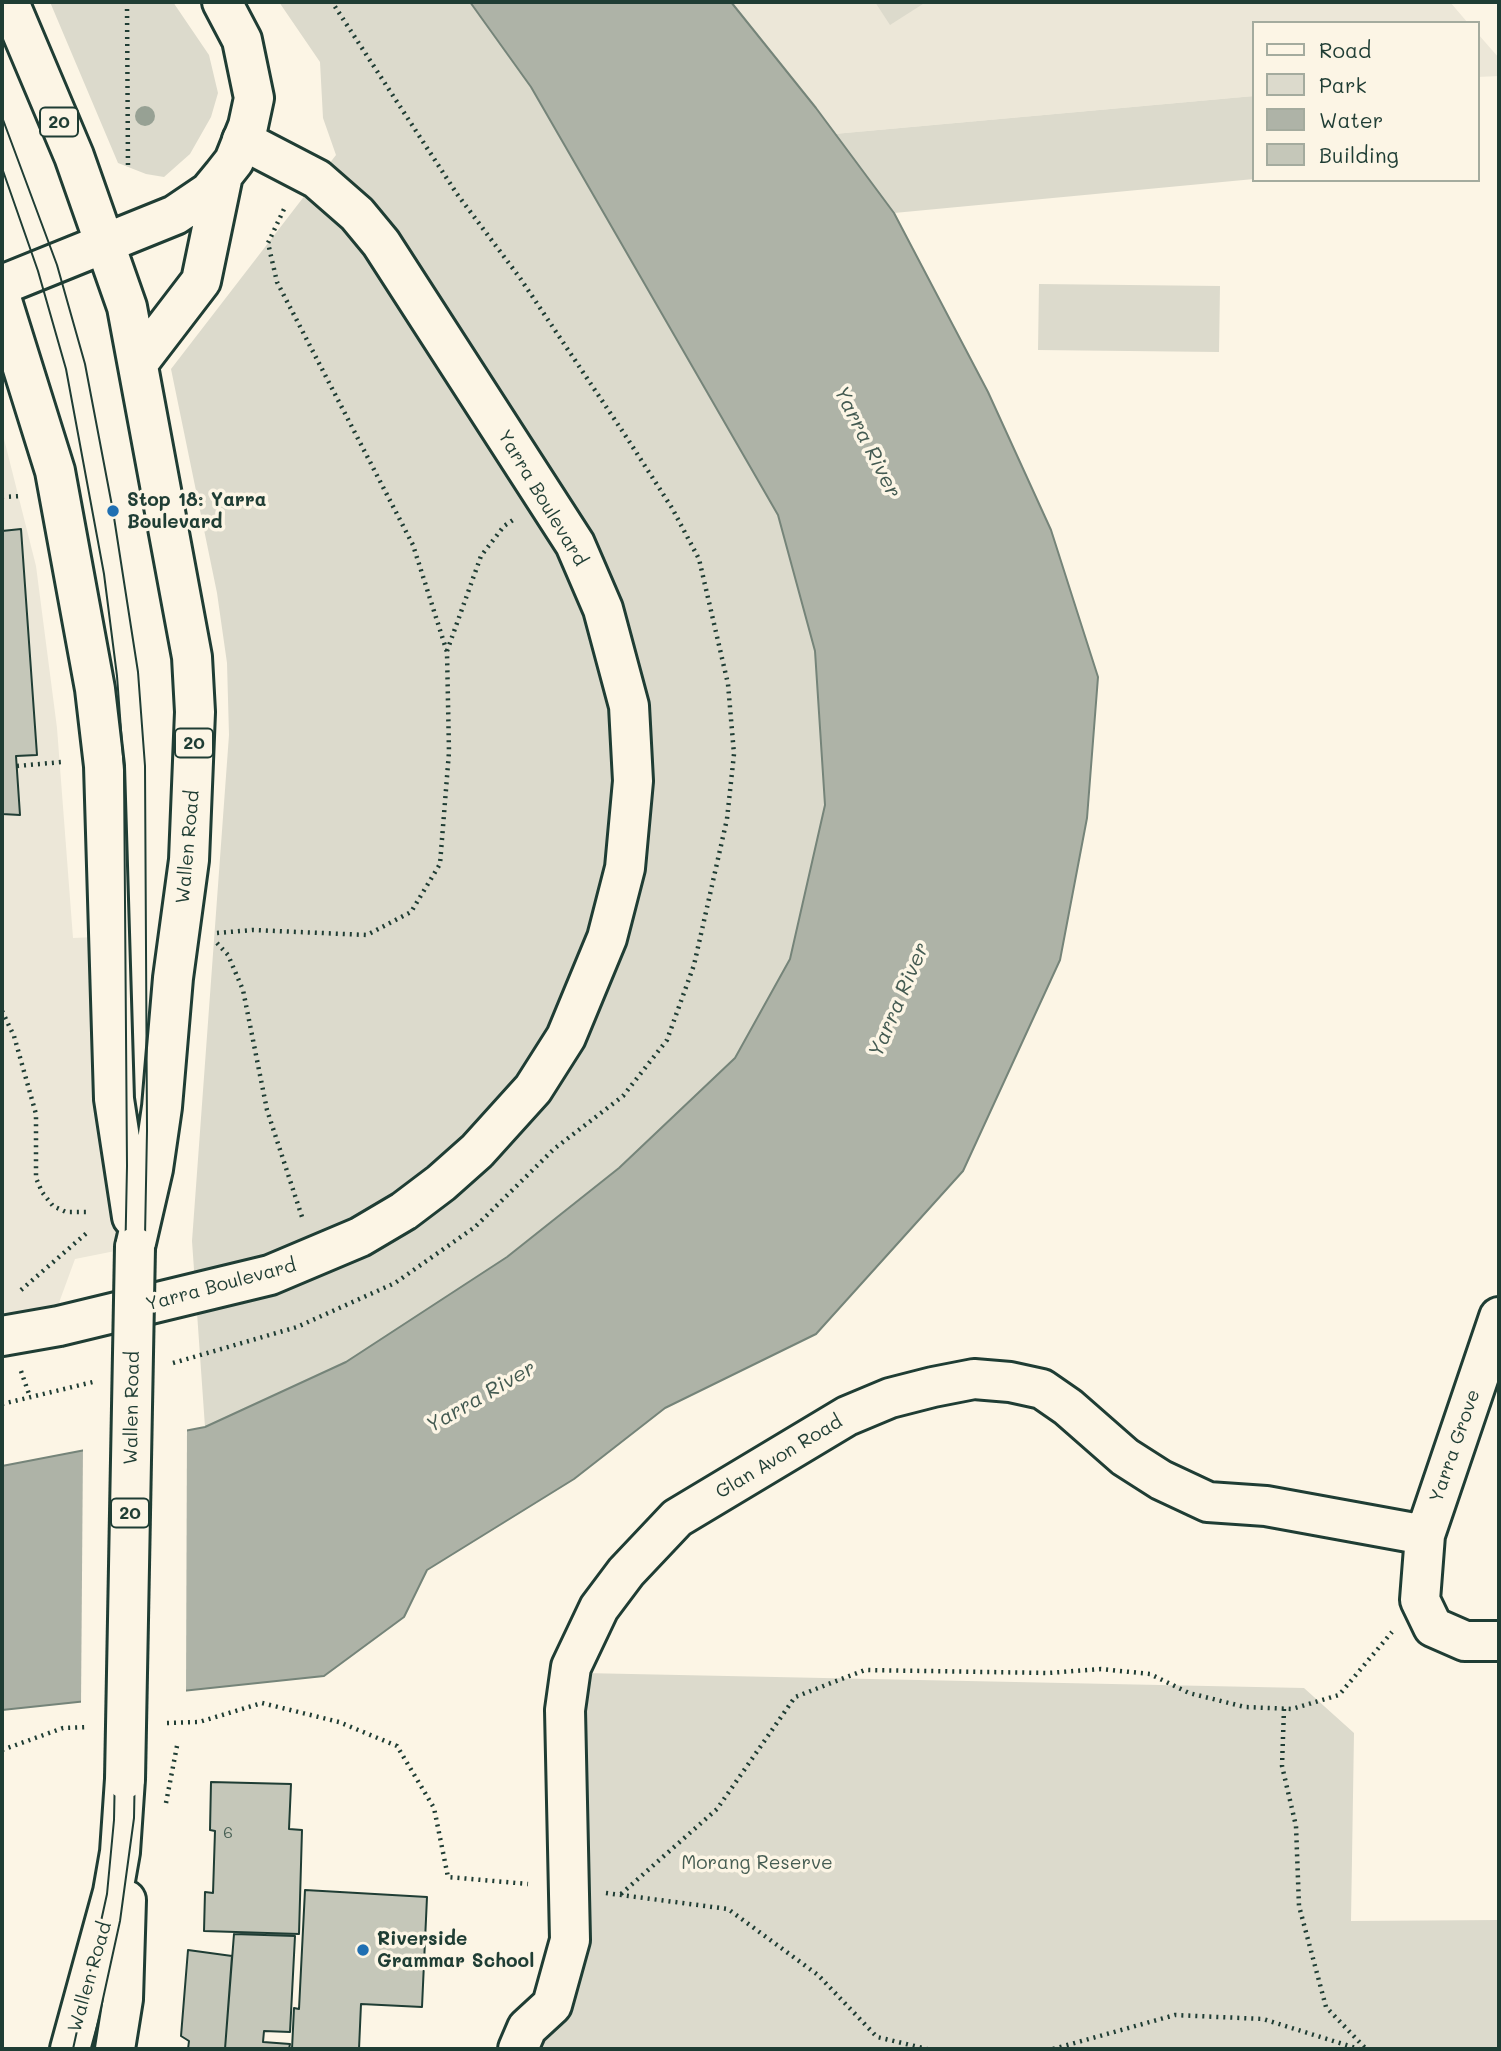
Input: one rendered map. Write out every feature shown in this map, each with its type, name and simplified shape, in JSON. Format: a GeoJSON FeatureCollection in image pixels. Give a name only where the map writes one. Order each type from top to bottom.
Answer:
{"type":"FeatureCollection","features":[{"type":"Feature","properties":{"kind":"main road","name":"20"},"geometry":{"type":"LineString","coordinates":[[9,2],[74,156],[105,244]]}},
{"type":"Feature","properties":{"kind":"main road"},"geometry":{"type":"LineString","coordinates":[[2,285],[175,215],[209,192],[223,175],[233,161],[242,140],[254,98],[251,69],[242,40],[222,2]]}},
{"type":"Feature","properties":{"kind":"main road","name":"Yarra Boulevard"},"geometry":{"type":"LineString","coordinates":[[8,1336],[230,1287],[315,1259],[404,1211],[477,1151],[533,1089],[566,1037],[607,938],[625,868],[633,781],[629,706],[603,609],[575,544],[381,243],[337,194],[317,179],[242,140]]}},
{"type":"Feature","properties":{"kind":"main road"},"geometry":{"type":"LineString","coordinates":[[139,362],[201,281],[223,175]]}},
{"type":"Feature","properties":{"kind":"main road","name":"Wallen Road"},"geometry":{"type":"LineString","coordinates":[[105,244],[127,307],[139,362],[192,657],[195,712],[191,834],[173,978],[162,1107],[153,1170],[135,1247]]}},
{"type":"Feature","properties":{"kind":"main road","name":"Wallen Road"},"geometry":{"type":"LineString","coordinates":[[2,301],[55,471],[95,688],[104,766],[114,1099],[127,1166],[135,1247],[125,1779],[125,1958],[123,1999],[115,2049]]}},
{"type":"Feature","properties":{"kind":"main road","name":"Yarra Grove"},"geometry":{"type":"LineString","coordinates":[[1420,1600],[1425,1535],[1499,1317]]}},
{"type":"Feature","properties":{"kind":"main road","name":"Glan Avon Road"},"geometry":{"type":"LineString","coordinates":[[518,2049],[527,2028],[552,2005],[570,1940],[565,1710],[570,1667],[598,1608],[626,1572],[677,1518],[847,1416],[890,1398],[974,1379],[1010,1381],[1042,1389],[1068,1407],[1125,1457],[1161,1480],[1208,1502],[1266,1506],[1425,1535]]}},
{"type":"Feature","properties":{"kind":"main road"},"geometry":{"type":"LineString","coordinates":[[1420,1600],[1433,1627],[1465,1641],[1499,1641]]}},
{"type":"Feature","properties":{"kind":"main road","name":"Wallen Road"},"geometry":{"type":"LineString","coordinates":[[70,2049],[113,1892],[120,1852],[125,1779]]}},
{"type":"Feature","properties":{"kind":"path"},"geometry":{"type":"LineString","coordinates":[[127,2],[128,170]]}},
{"type":"Feature","properties":{"kind":"path"},"geometry":{"type":"LineString","coordinates":[[301,173],[268,243],[270,260],[277,282],[413,545],[447,652],[449,751],[440,864],[411,912],[367,935],[253,930],[209,934],[228,955],[243,990],[267,1110],[315,1259]]}},
{"type":"Feature","properties":{"kind":"path"},"geometry":{"type":"LineString","coordinates":[[2,497],[22,496]]}},
{"type":"Feature","properties":{"kind":"path"},"geometry":{"type":"LineString","coordinates":[[447,652],[481,556],[504,526],[546,499]]}},
{"type":"Feature","properties":{"kind":"path"},"geometry":{"type":"LineString","coordinates":[[17,766],[62,762]]}},
{"type":"Feature","properties":{"kind":"path"},"geometry":{"type":"LineString","coordinates":[[2,1010],[14,1036],[36,1114],[36,1178],[42,1192],[53,1206],[66,1212],[87,1212]]}},
{"type":"Feature","properties":{"kind":"path"},"geometry":{"type":"LineString","coordinates":[[247,1342],[297,1327],[395,1283],[475,1227],[554,1149],[591,1121]]}},
{"type":"Feature","properties":{"kind":"path"},"geometry":{"type":"LineString","coordinates":[[8,1336],[12,1297],[89,1231]]}},
{"type":"Feature","properties":{"kind":"path"},"geometry":{"type":"LineString","coordinates":[[927,2049],[877,2037],[818,1975],[728,1909],[658,1902],[621,1895],[648,1874],[716,1809],[795,1697],[865,1670],[1048,1673],[1101,1669],[1150,1674],[1189,1693],[1245,1707],[1284,1709],[1339,1695],[1420,1600]]}},
{"type":"Feature","properties":{"kind":"path"},"geometry":{"type":"LineString","coordinates":[[159,1724],[200,1722],[262,1703],[350,1727],[397,1746],[434,1808],[447,1877],[569,1890]]}},
{"type":"Feature","properties":{"kind":"path"},"geometry":{"type":"LineString","coordinates":[[1284,1709],[1282,1766],[1296,1826],[1299,1906],[1326,2007],[1366,2049]]}},
{"type":"Feature","properties":{"kind":"path"},"geometry":{"type":"LineString","coordinates":[[2,1750],[63,1728],[90,1727]]}},
{"type":"Feature","properties":{"kind":"path"},"geometry":{"type":"LineString","coordinates":[[1053,2049],[1175,2015],[1263,2019],[1359,2049]]}},
{"type":"Feature","properties":{"kind":"shaded area"},"geometry":{"type":"Polygon","coordinates":[[[731,2],[1450,2],[1466,21],[1252,21],[1252,96],[834,134],[731,2]]]}},
{"type":"Feature","properties":{"kind":"shaded area"},"geometry":{"type":"Polygon","coordinates":[[[1480,36],[1499,58],[1499,76],[1480,77],[1480,36]]]}},
{"type":"Feature","properties":{"kind":"shaded area"},"geometry":{"type":"Polygon","coordinates":[[[2,431],[36,566],[57,728],[73,938],[119,936],[135,1247],[75,1259],[60,1300],[53,1334],[2,1344],[2,431]]]}},
{"type":"Feature","properties":{"kind":"green space"},"geometry":{"type":"Polygon","coordinates":[[[50,2],[173,2],[209,55],[218,93],[211,117],[190,154],[164,177],[146,174],[118,163],[50,2]]]}},
{"type":"Feature","properties":{"kind":"green space"},"geometry":{"type":"Polygon","coordinates":[[[279,2],[470,2],[531,87],[778,515],[815,651],[825,805],[790,959],[735,1058],[619,1168],[507,1257],[346,1362],[205,1427],[192,1241],[229,735],[227,663],[217,593],[171,369],[336,155],[323,118],[320,62],[279,2]]]}},
{"type":"Feature","properties":{"kind":"green space"},"geometry":{"type":"Polygon","coordinates":[[[875,2],[926,2],[890,25],[875,2]]]}},
{"type":"Feature","properties":{"kind":"green space"},"geometry":{"type":"Polygon","coordinates":[[[1252,96],[1252,179],[894,213],[834,134],[1252,96]]]}},
{"type":"Feature","properties":{"kind":"green space"},"geometry":{"type":"Polygon","coordinates":[[[1039,284],[1220,286],[1219,352],[1038,350],[1039,284]]]}},
{"type":"Feature","properties":{"kind":"green space","name":"Morang Reserve"},"geometry":{"type":"Polygon","coordinates":[[[583,1673],[1304,1688],[1354,1733],[1351,1921],[1499,1920],[1499,2049],[518,2049],[552,2005],[583,1673]]]}},
{"type":"Feature","properties":{"kind":"water","name":"Yarra River"},"geometry":{"type":"Polygon","coordinates":[[[470,2],[731,2],[816,108],[894,213],[988,392],[1051,530],[1098,677],[1087,818],[1060,960],[963,1171],[816,1334],[665,1408],[574,1479],[427,1570],[404,1617],[324,1676],[2,1710],[2,1466],[205,1427],[346,1362],[507,1257],[619,1168],[735,1058],[790,959],[825,805],[815,651],[778,515],[531,87],[470,2]]]}},
{"type":"Feature","properties":{"kind":"pier"},"geometry":{"type":"Polygon","coordinates":[[[187,1427],[186,1694],[81,1705],[83,1447],[187,1427]]]}},
{"type":"Feature","properties":{"kind":"building"},"geometry":{"type":"Polygon","coordinates":[[[21,529],[37,755],[16,756],[20,815],[2,814],[2,531],[21,529]]]}},
{"type":"Feature","properties":{"kind":"building"},"geometry":{"type":"Polygon","coordinates":[[[211,1782],[291,1784],[289,1829],[302,1830],[299,1934],[204,1931],[205,1892],[213,1893],[215,1831],[210,1830],[211,1782]]]}},
{"type":"Feature","properties":{"kind":"building","name":"Riverside Grammar School"},"geometry":{"type":"Polygon","coordinates":[[[305,1890],[427,1897],[422,2007],[361,2004],[359,2049],[292,2049],[294,2008],[299,2009],[305,1890]]]}},
{"type":"Feature","properties":{"kind":"building"},"geometry":{"type":"Polygon","coordinates":[[[234,1934],[295,1936],[290,2032],[264,2031],[263,2042],[290,2044],[289,2049],[225,2049],[234,1934]]]}},
{"type":"Feature","properties":{"kind":"building"},"geometry":{"type":"Polygon","coordinates":[[[188,1950],[232,1956],[225,2049],[188,2049],[189,2041],[181,2036],[188,1950]]]}},
{"type":"Feature","properties":{"kind":"tram line"},"geometry":{"type":"LineString","coordinates":[[2,117],[57,265],[85,364],[113,511],[138,672],[145,766],[147,1131],[134,1818],[120,1921],[92,2049]]}},
{"type":"Feature","properties":{"kind":"tram line"},"geometry":{"type":"LineString","coordinates":[[2,168],[38,271],[66,369],[104,574],[117,676],[124,770],[127,1166],[114,1820],[107,1894],[73,2049]]}},
{"type":"Feature","properties":{"kind":"place","name":"Stop 18: Yarra Boulevard"},"geometry":{"type":"Point","coordinates":[113,511]}},
{"type":"Feature","properties":{"kind":"place","name":"Riverside Grammar School"},"geometry":{"type":"Point","coordinates":[363,1950]}}]}
